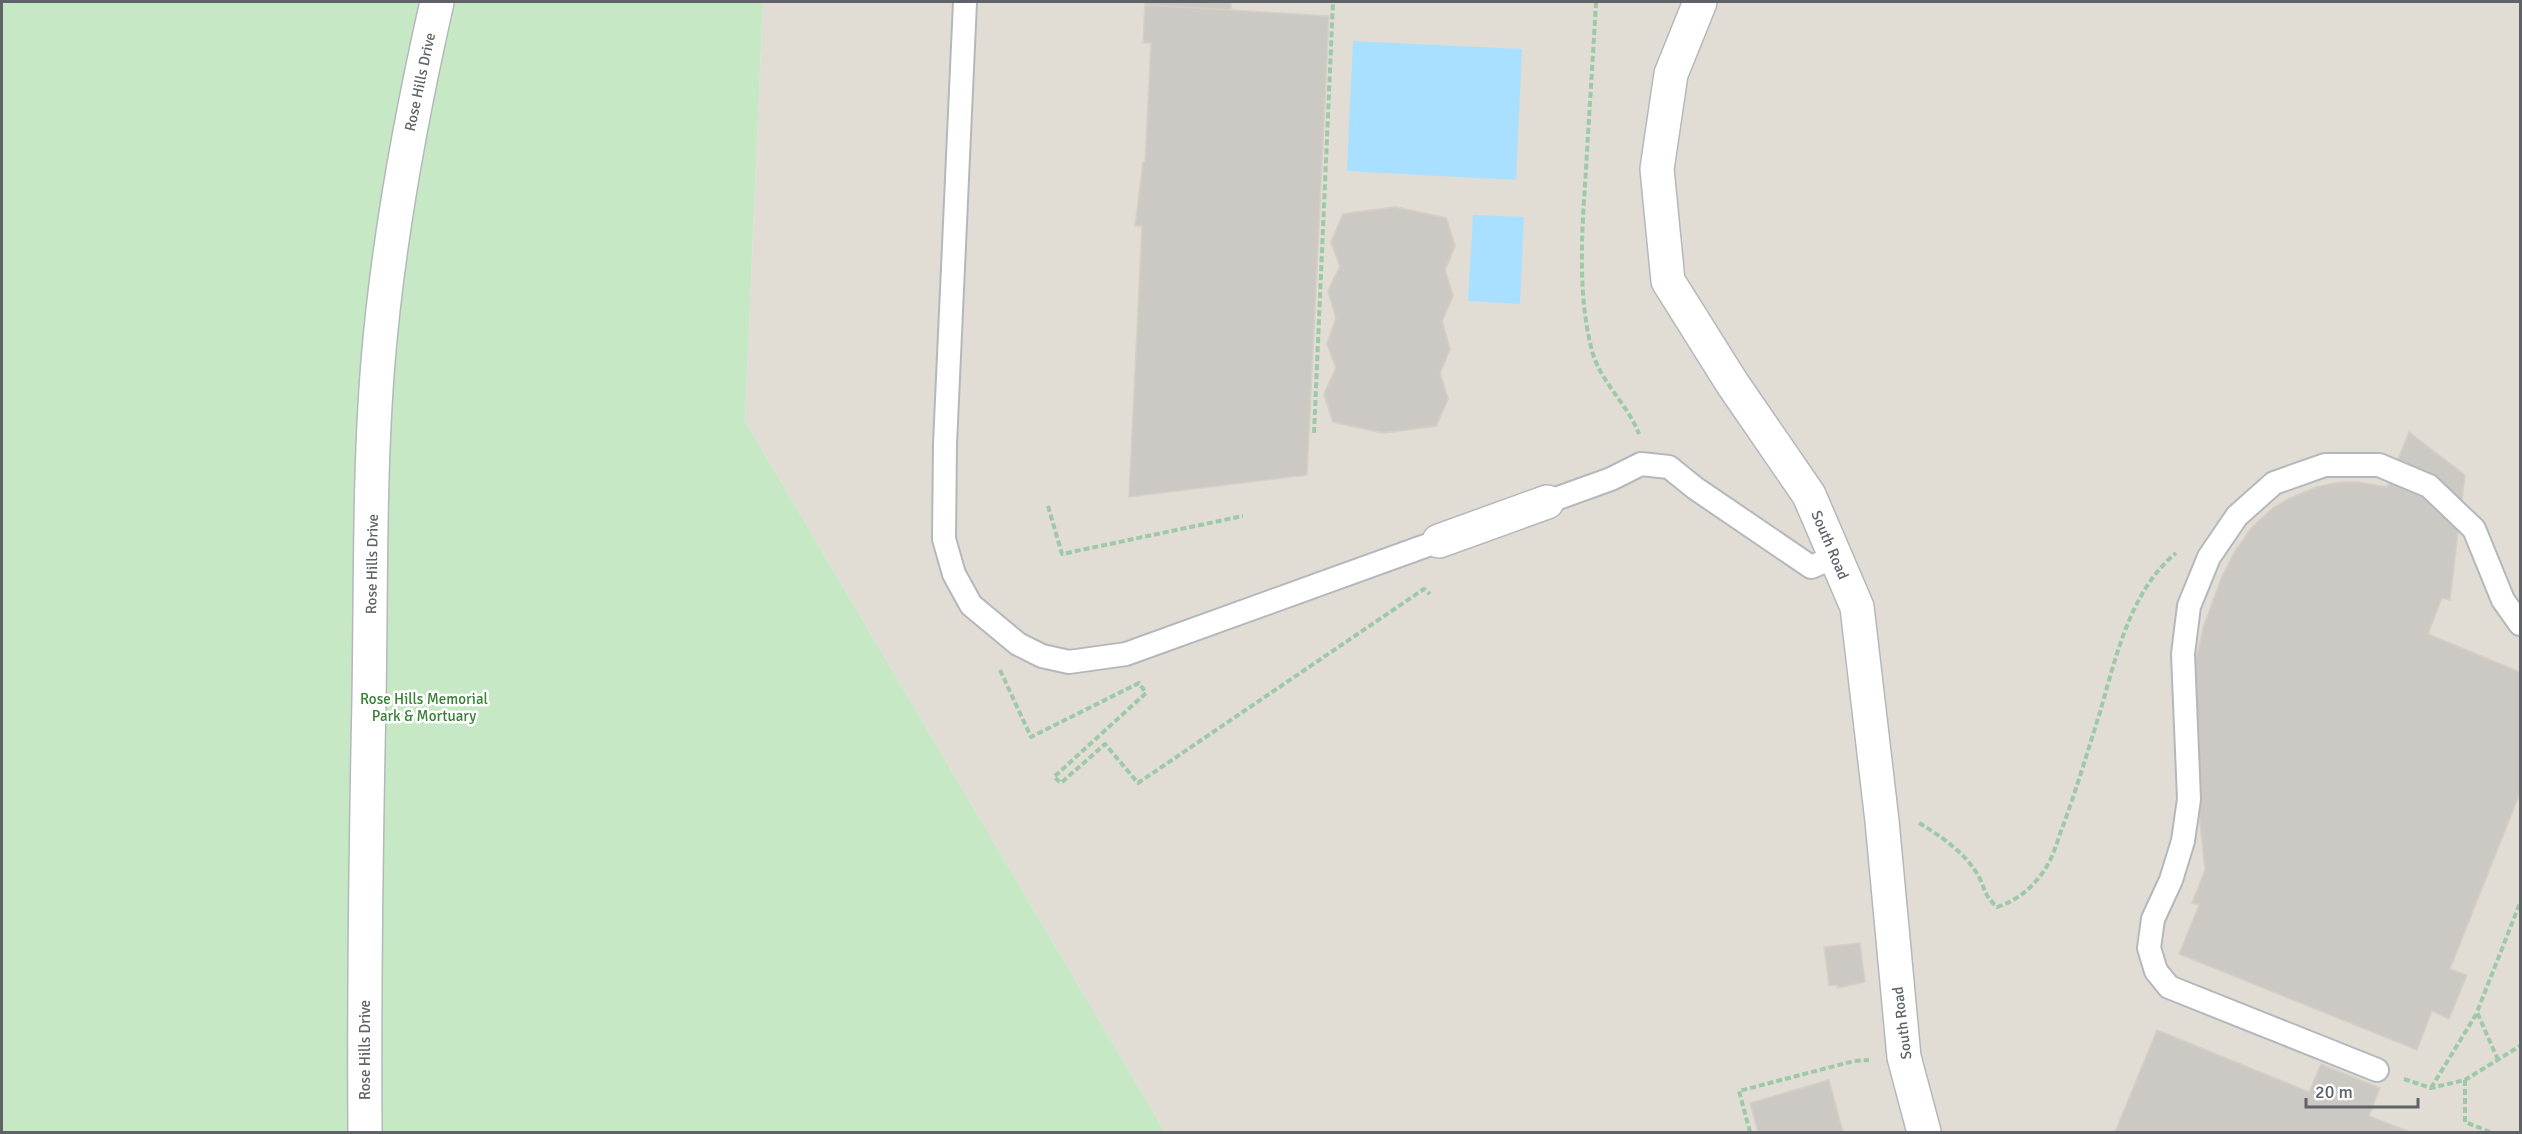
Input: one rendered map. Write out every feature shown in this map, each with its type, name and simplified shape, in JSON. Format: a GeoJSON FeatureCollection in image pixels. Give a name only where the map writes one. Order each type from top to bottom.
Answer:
{"type":"FeatureCollection","features":[{"type":"Feature","properties":{"kind":"street","name":"Rose Hills Drive"},"geometry":{"type":"LineString","coordinates":[[365,1132],[364,952],[373,472],[378,362],[394,225],[409,128],[437,2]]}},
{"type":"Feature","properties":{"kind":"street","name":"South Road"},"geometry":{"type":"LineString","coordinates":[[1701,2],[1671,74],[1657,170],[1668,280],[1732,383],[1809,495],[1857,607],[1882,821],[1904,1057],[1924,1132]]}},
{"type":"Feature","properties":{"kind":"street"},"geometry":{"type":"LineString","coordinates":[[1439,541],[1547,502]]}},
{"type":"Feature","properties":{"kind":"lane"},"geometry":{"type":"LineString","coordinates":[[965,2],[946,432],[945,539],[954,574],[971,604],[1018,644],[1042,656],[1069,662],[1107,657],[1126,654],[1439,541]]}},
{"type":"Feature","properties":{"kind":"lane"},"geometry":{"type":"LineString","coordinates":[[1547,502],[1611,479],[1641,464],[1670,467],[1695,488],[1810,567],[1835,557]]}},
{"type":"Feature","properties":{"kind":"lane"},"geometry":{"type":"LineString","coordinates":[[2377,1070],[2169,987],[2156,971],[2149,948],[2153,919],[2171,880],[2185,831],[2189,799],[2183,654],[2189,606],[2209,557],[2237,516],[2274,483],[2325,465],[2379,465],[2429,486],[2474,529],[2503,600],[2520,624]]}},
{"type":"Feature","properties":{"kind":"path"},"geometry":{"type":"LineString","coordinates":[[1314,433],[1321,218],[1333,2]]}},
{"type":"Feature","properties":{"kind":"path"},"geometry":{"type":"LineString","coordinates":[[1596,2],[1582,266],[1585,312],[1593,352],[1606,384],[1625,406],[1650,465]]}},
{"type":"Feature","properties":{"kind":"path"},"geometry":{"type":"LineString","coordinates":[[1048,506],[1062,554],[1243,516]]}},
{"type":"Feature","properties":{"kind":"path"},"geometry":{"type":"LineString","coordinates":[[1882,821],[1915,820],[1933,832],[1965,858],[1979,876],[1986,898],[1996,907],[2012,902],[2024,893],[2048,865],[2055,848],[2071,806],[2121,640],[2151,581],[2176,553],[2184,551],[2209,557]]}},
{"type":"Feature","properties":{"kind":"path"},"geometry":{"type":"LineString","coordinates":[[995,661],[1031,737],[1139,684],[1146,693],[1054,777],[1061,783],[1105,744],[1138,783],[1424,589],[1430,594]]}},
{"type":"Feature","properties":{"kind":"path"},"geometry":{"type":"LineString","coordinates":[[2431,1088],[2477,1012],[2520,903]]}},
{"type":"Feature","properties":{"kind":"path"},"geometry":{"type":"LineString","coordinates":[[2477,1012],[2498,1060]]}},
{"type":"Feature","properties":{"kind":"path"},"geometry":{"type":"LineString","coordinates":[[2377,1070],[2431,1088],[2465,1080],[2520,1046]]}},
{"type":"Feature","properties":{"kind":"path"},"geometry":{"type":"LineString","coordinates":[[1750,1132],[1739,1091],[1854,1061],[1875,1059]]}},
{"type":"Feature","properties":{"kind":"path"},"geometry":{"type":"LineString","coordinates":[[2465,1080],[2465,1122],[2490,1132]]}},
{"type":"Feature","properties":{"kind":"shaded area"},"geometry":{"type":"Polygon","coordinates":[[[763,2],[2520,2],[2520,1132],[1165,1132],[745,421],[763,2]]]}},
{"type":"Feature","properties":{"kind":"green space","name":"Rose Hills Memorial Park & Mortuary"},"geometry":{"type":"Polygon","coordinates":[[[2,2],[763,2],[745,421],[1165,1132],[2,1132],[2,2]]]}},
{"type":"Feature","properties":{"kind":"water"},"geometry":{"type":"Polygon","coordinates":[[[1353,41],[1522,49],[1516,180],[1347,171],[1353,41]]]}},
{"type":"Feature","properties":{"kind":"water"},"geometry":{"type":"Polygon","coordinates":[[[1473,215],[1524,217],[1520,304],[1468,301],[1473,215]]]}},
{"type":"Feature","properties":{"kind":"building"},"geometry":{"type":"Polygon","coordinates":[[[1145,2],[1231,2],[1231,12],[1145,5],[1145,2]]]}},
{"type":"Feature","properties":{"kind":"building"},"geometry":{"type":"Polygon","coordinates":[[[1145,5],[1329,16],[1307,475],[1129,497],[1142,226],[1135,226],[1143,162],[1145,162],[1151,43],[1143,43],[1145,5]]]}},
{"type":"Feature","properties":{"kind":"building"},"geometry":{"type":"Polygon","coordinates":[[[1395,207],[1446,218],[1455,246],[1445,270],[1453,296],[1442,321],[1450,349],[1440,373],[1448,399],[1436,426],[1383,433],[1333,422],[1324,394],[1336,368],[1327,344],[1336,318],[1328,291],[1340,266],[1331,242],[1343,214],[1395,207]]]}},
{"type":"Feature","properties":{"kind":"building"},"geometry":{"type":"Polygon","coordinates":[[[1395,207],[1446,218],[1455,246],[1445,270],[1453,296],[1442,321],[1450,349],[1440,373],[1448,399],[1436,426],[1383,433],[1333,422],[1324,394],[1336,368],[1327,344],[1336,318],[1328,291],[1340,266],[1331,242],[1343,214],[1395,207]]]}},
{"type":"Feature","properties":{"kind":"building"},"geometry":{"type":"Polygon","coordinates":[[[2409,432],[2465,475],[2450,600],[2442,598],[2428,634],[2520,672],[2520,793],[2450,969],[2467,975],[2449,1019],[2432,1011],[2417,1050],[2179,954],[2199,905],[2192,903],[2205,870],[2193,759],[2192,700],[2195,664],[2203,628],[2222,576],[2235,551],[2252,527],[2274,507],[2288,499],[2316,487],[2340,482],[2359,482],[2387,487],[2409,432]]]}},
{"type":"Feature","properties":{"kind":"building"},"geometry":{"type":"Polygon","coordinates":[[[1860,943],[1865,982],[1837,988],[1837,985],[1829,986],[1824,947],[1860,943]]]}},
{"type":"Feature","properties":{"kind":"building"},"geometry":{"type":"Polygon","coordinates":[[[2157,1030],[2309,1092],[2321,1064],[2380,1088],[2369,1116],[2410,1132],[2115,1132],[2157,1030]]]}},
{"type":"Feature","properties":{"kind":"building"},"geometry":{"type":"Polygon","coordinates":[[[1829,1080],[1843,1132],[1758,1132],[1750,1103],[1829,1080]]]}}]}
